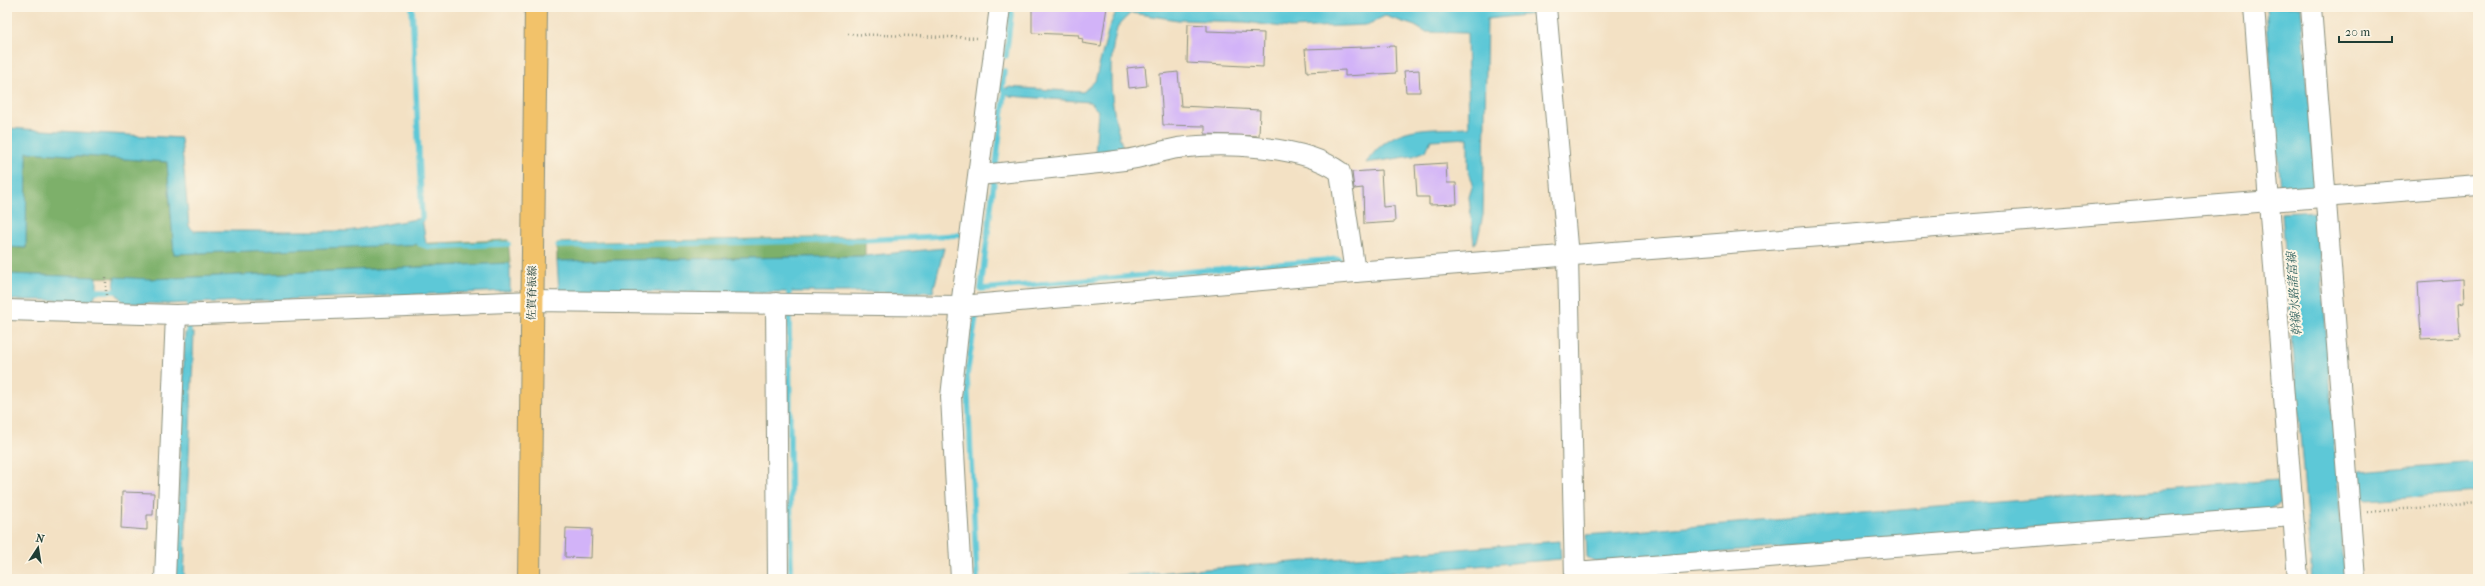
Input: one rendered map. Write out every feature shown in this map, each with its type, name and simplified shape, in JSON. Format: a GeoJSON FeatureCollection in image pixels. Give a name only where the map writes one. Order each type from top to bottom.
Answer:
{"type":"FeatureCollection","features":[{"type":"Feature","properties":{"kind":"main road","name":"佐賀脊振線"},"geometry":{"type":"LineString","coordinates":[[529,579],[536,7]]}},
{"type":"Feature","properties":{"kind":"street"},"geometry":{"type":"LineString","coordinates":[[961,579],[951,397],[960,306],[980,175],[1000,7]]}},
{"type":"Feature","properties":{"kind":"street"},"geometry":{"type":"LineString","coordinates":[[2254,7],[2278,201],[2293,516],[2298,579]]}},
{"type":"Feature","properties":{"kind":"street"},"geometry":{"type":"LineString","coordinates":[[2311,7],[2319,198],[2350,513],[2355,579]]}},
{"type":"Feature","properties":{"kind":"street"},"geometry":{"type":"LineString","coordinates":[[1546,9],[1568,257],[1575,575],[2293,516]]}},
{"type":"Feature","properties":{"kind":"street"},"geometry":{"type":"LineString","coordinates":[[980,175],[1127,160],[1178,148],[1229,145],[1270,148],[1309,158],[1330,164],[1340,172],[1355,272]]}},
{"type":"Feature","properties":{"kind":"street"},"geometry":{"type":"LineString","coordinates":[[7,310],[176,315],[532,301],[960,306],[1355,272],[1568,257],[2478,185]]}},
{"type":"Feature","properties":{"kind":"street"},"geometry":{"type":"LineString","coordinates":[[776,303],[778,579]]}},
{"type":"Feature","properties":{"kind":"street"},"geometry":{"type":"LineString","coordinates":[[165,579],[176,315]]}},
{"type":"Feature","properties":{"kind":"path"},"geometry":{"type":"LineString","coordinates":[[848,34],[996,39]]}},
{"type":"Feature","properties":{"kind":"path"},"geometry":{"type":"LineString","coordinates":[[106,277],[106,300]]}},
{"type":"Feature","properties":{"kind":"path"},"geometry":{"type":"LineString","coordinates":[[2350,513],[2478,503]]}},
{"type":"Feature","properties":{"kind":"green space"},"geometry":{"type":"Polygon","coordinates":[[[27,152],[167,162],[174,254],[508,240],[510,263],[151,279],[7,274],[7,247],[26,248],[27,152]]]}},
{"type":"Feature","properties":{"kind":"green space"},"geometry":{"type":"Polygon","coordinates":[[[865,237],[865,256],[557,261],[557,243],[865,237]]]}},
{"type":"Feature","properties":{"kind":"water"},"geometry":{"type":"Polygon","coordinates":[[[1118,7],[1535,7],[1536,14],[1487,19],[1483,215],[1477,242],[1474,244],[1469,197],[1473,184],[1468,169],[1468,138],[1431,140],[1426,151],[1413,156],[1366,163],[1376,150],[1387,141],[1399,135],[1424,129],[1469,127],[1467,33],[1425,32],[1415,26],[1385,16],[1367,25],[1290,28],[1245,22],[1178,20],[1131,13],[1121,22],[1117,29],[1111,75],[1113,106],[1124,151],[1095,155],[1098,111],[1090,102],[1010,96],[1005,92],[1007,87],[1083,92],[1095,81],[1109,28],[1118,7]]]}},
{"type":"Feature","properties":{"kind":"water"},"geometry":{"type":"Polygon","coordinates":[[[2266,7],[2301,7],[2316,187],[2280,190],[2266,7]]]}},
{"type":"Feature","properties":{"kind":"water"},"geometry":{"type":"Polygon","coordinates":[[[7,128],[181,138],[189,226],[194,231],[348,231],[422,218],[426,244],[174,254],[167,162],[27,152],[26,248],[7,247],[7,128]]]}},
{"type":"Feature","properties":{"kind":"water","name":"幹線水路諸富線"},"geometry":{"type":"Polygon","coordinates":[[[2317,211],[2345,579],[2312,579],[2282,213],[2317,211]]]}},
{"type":"Feature","properties":{"kind":"water"},"geometry":{"type":"Polygon","coordinates":[[[944,248],[933,292],[559,292],[557,261],[865,256],[944,248]]]}},
{"type":"Feature","properties":{"kind":"water"},"geometry":{"type":"Polygon","coordinates":[[[510,263],[510,291],[167,304],[124,303],[114,291],[115,277],[151,279],[510,263]]]}},
{"type":"Feature","properties":{"kind":"water"},"geometry":{"type":"Polygon","coordinates":[[[7,274],[97,277],[97,291],[93,300],[7,300],[7,274]]]}},
{"type":"Feature","properties":{"kind":"water"},"geometry":{"type":"Polygon","coordinates":[[[185,333],[194,333],[184,579],[175,579],[185,333]]]}},
{"type":"Feature","properties":{"kind":"water"},"geometry":{"type":"Polygon","coordinates":[[[2478,462],[2478,492],[2367,500],[2359,495],[2358,471],[2478,462]]]}},
{"type":"Feature","properties":{"kind":"water"},"geometry":{"type":"Polygon","coordinates":[[[2277,480],[2281,504],[2271,510],[1596,562],[1587,557],[1586,535],[2277,480]]]}},
{"type":"Feature","properties":{"kind":"water"},"geometry":{"type":"Polygon","coordinates":[[[1560,541],[1561,559],[1315,579],[1079,579],[1560,541]]]}},
{"type":"Feature","properties":{"kind":"building"},"geometry":{"type":"Polygon","coordinates":[[[1032,7],[1107,7],[1101,46],[1082,43],[1083,39],[1078,38],[1079,35],[1032,33],[1032,7]]]}},
{"type":"Feature","properties":{"kind":"building"},"geometry":{"type":"Polygon","coordinates":[[[1188,24],[1207,25],[1207,31],[1264,33],[1263,67],[1187,63],[1188,24]]]}},
{"type":"Feature","properties":{"kind":"building"},"geometry":{"type":"Polygon","coordinates":[[[1395,46],[1396,73],[1345,76],[1345,70],[1307,72],[1305,49],[1395,46]]]}},
{"type":"Feature","properties":{"kind":"building"},"geometry":{"type":"Polygon","coordinates":[[[1145,66],[1147,86],[1129,88],[1127,68],[1145,66]]]}},
{"type":"Feature","properties":{"kind":"building"},"geometry":{"type":"Polygon","coordinates":[[[1419,70],[1420,92],[1406,92],[1404,71],[1419,70]]]}},
{"type":"Feature","properties":{"kind":"building"},"geometry":{"type":"Polygon","coordinates":[[[1178,72],[1181,106],[1260,110],[1259,136],[1205,134],[1205,126],[1163,125],[1160,74],[1178,72]]]}},
{"type":"Feature","properties":{"kind":"building"},"geometry":{"type":"Polygon","coordinates":[[[1446,163],[1447,183],[1456,183],[1457,204],[1429,205],[1429,197],[1417,197],[1415,165],[1446,163]]]}},
{"type":"Feature","properties":{"kind":"building"},"geometry":{"type":"Polygon","coordinates":[[[1381,170],[1383,207],[1394,206],[1395,222],[1364,224],[1363,188],[1354,189],[1352,172],[1381,170]]]}},
{"type":"Feature","properties":{"kind":"building"},"geometry":{"type":"Polygon","coordinates":[[[2463,279],[2464,303],[2458,304],[2460,337],[2421,339],[2418,282],[2463,279]]]}},
{"type":"Feature","properties":{"kind":"building"},"geometry":{"type":"Polygon","coordinates":[[[122,492],[154,493],[153,515],[147,515],[147,530],[121,528],[122,492]]]}},
{"type":"Feature","properties":{"kind":"building"},"geometry":{"type":"Polygon","coordinates":[[[566,528],[592,529],[591,558],[565,557],[566,528]]]}},
{"type":"Feature","properties":{"kind":"waterway"},"geometry":{"type":"LineString","coordinates":[[412,7],[422,218]]}},
{"type":"Feature","properties":{"kind":"waterway"},"geometry":{"type":"LineString","coordinates":[[1006,56],[1012,7]]}},
{"type":"Feature","properties":{"kind":"waterway"},"geometry":{"type":"LineString","coordinates":[[996,165],[1005,92],[1002,88],[1004,71]]}},
{"type":"Feature","properties":{"kind":"waterway"},"geometry":{"type":"LineString","coordinates":[[994,182],[981,289],[1339,259]]}},
{"type":"Feature","properties":{"kind":"waterway"},"geometry":{"type":"LineString","coordinates":[[558,246],[865,240],[959,235]]}},
{"type":"Feature","properties":{"kind":"waterway"},"geometry":{"type":"LineString","coordinates":[[420,244],[429,247],[508,244]]}},
{"type":"Feature","properties":{"kind":"waterway"},"geometry":{"type":"LineString","coordinates":[[92,291],[121,291]]}},
{"type":"Feature","properties":{"kind":"waterway"},"geometry":{"type":"LineString","coordinates":[[789,292],[791,579]]}},
{"type":"Feature","properties":{"kind":"waterway"},"geometry":{"type":"LineString","coordinates":[[189,333],[190,303]]}},
{"type":"Feature","properties":{"kind":"waterway"},"geometry":{"type":"LineString","coordinates":[[976,317],[967,375],[977,579]]}}]}
